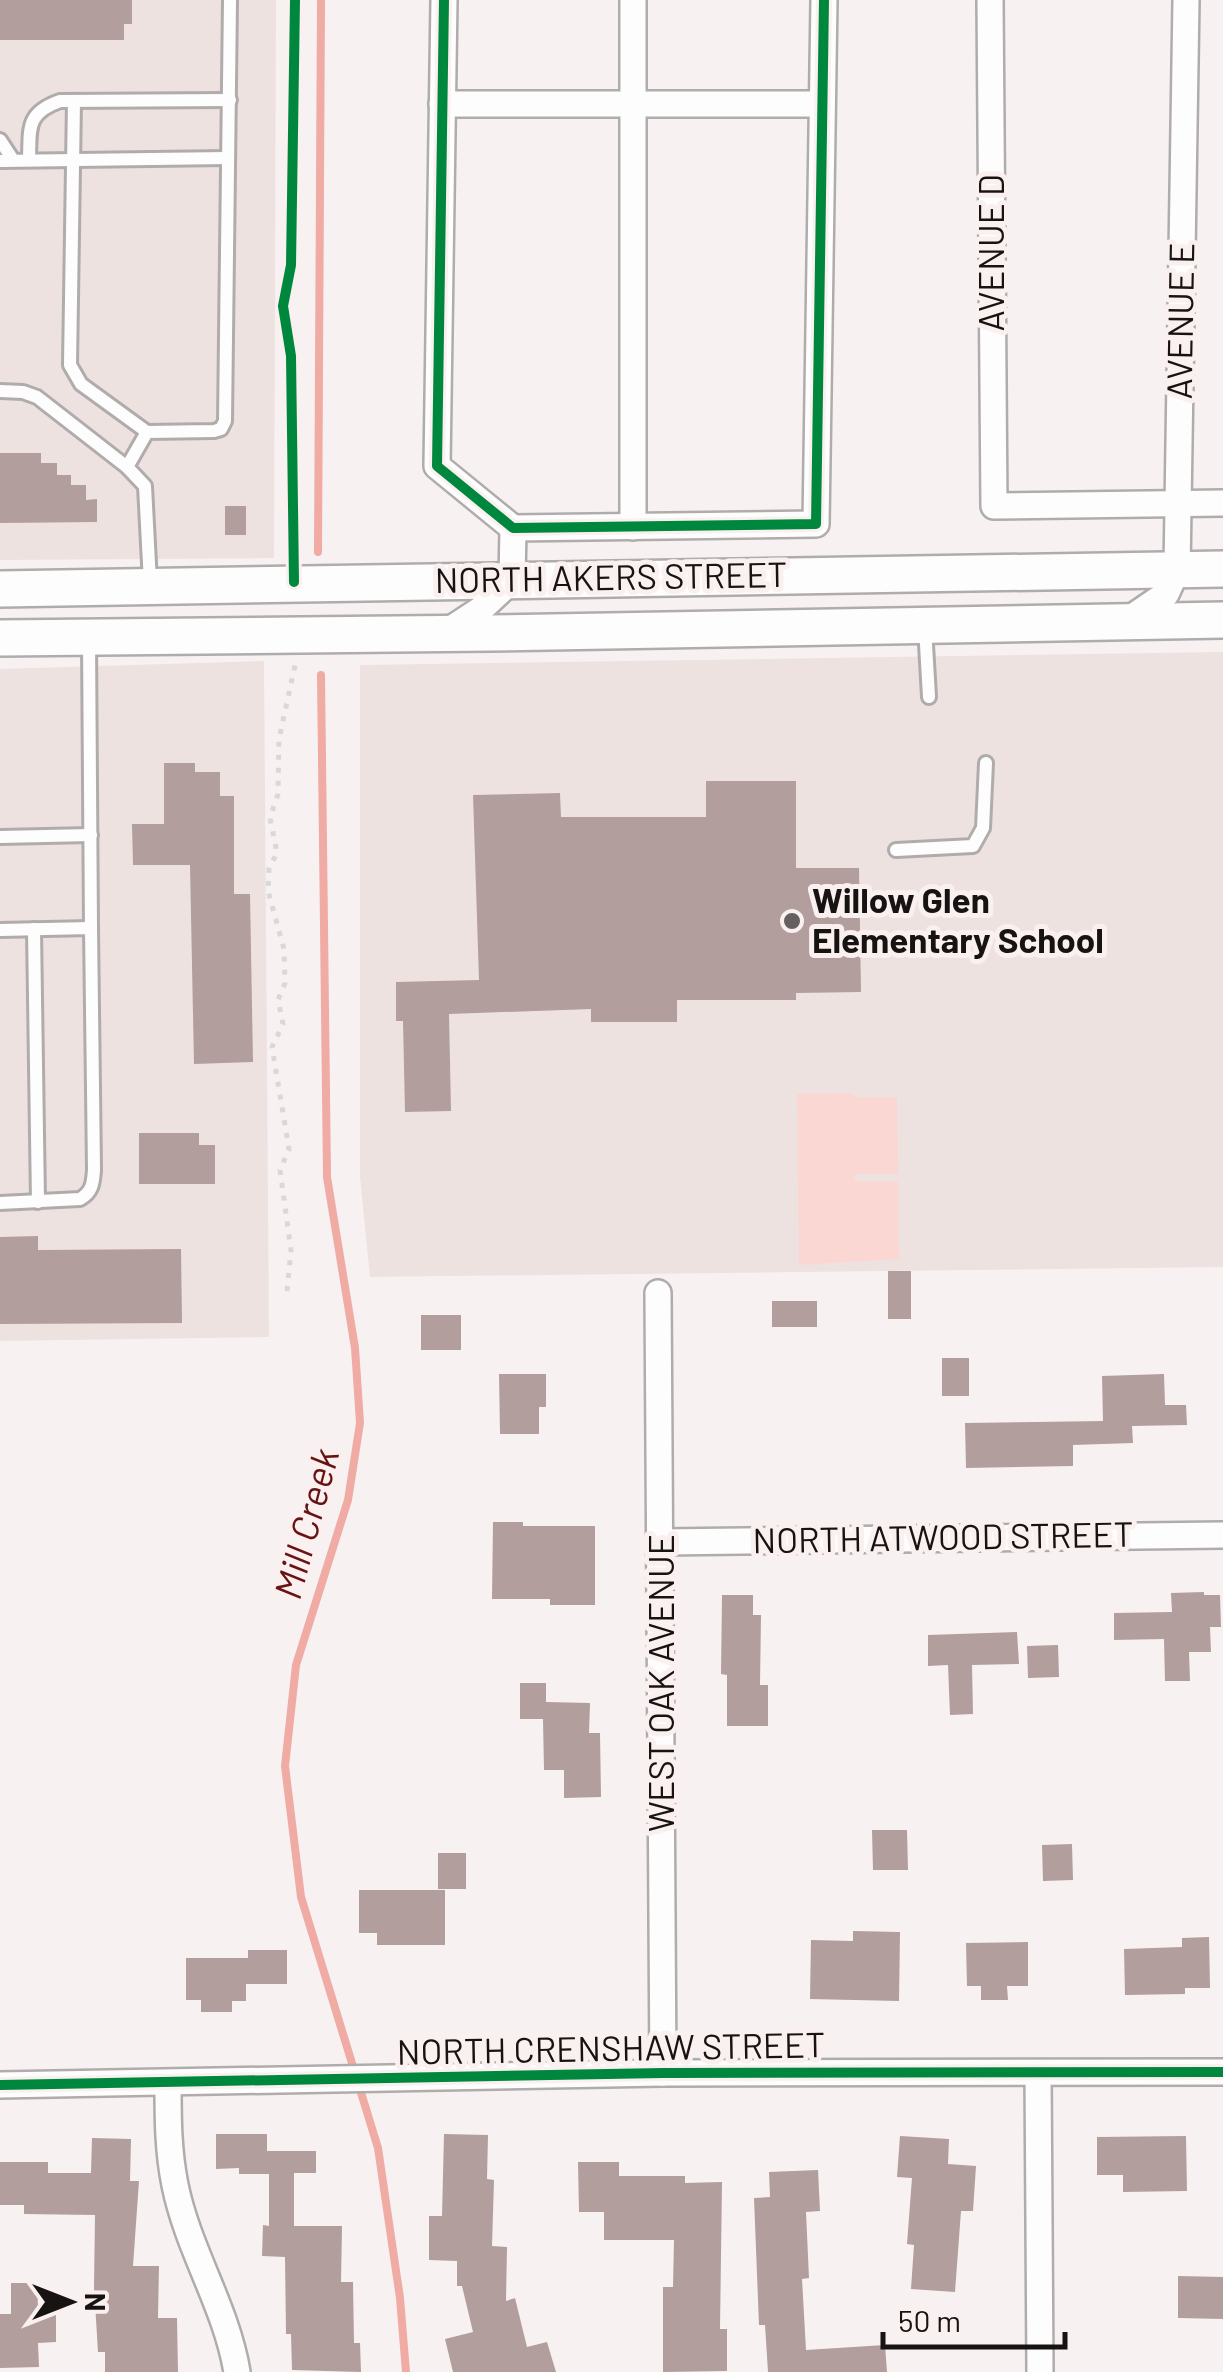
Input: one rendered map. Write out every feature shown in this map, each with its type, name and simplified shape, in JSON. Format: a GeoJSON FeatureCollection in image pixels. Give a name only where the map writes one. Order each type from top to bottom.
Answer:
{"type":"FeatureCollection","features":[{"type":"Feature","properties":{"kind":"main road","name":"NORTH AKERS STREET"},"geometry":{"type":"LineString","coordinates":[[0,589],[1223,570]]}},
{"type":"Feature","properties":{"kind":"main road","name":"NORTH AKERS STREET"},"geometry":{"type":"LineString","coordinates":[[0,638],[1223,620]]}},
{"type":"Feature","properties":{"kind":"street"},"geometry":{"type":"LineString","coordinates":[[444,0],[437,466],[513,528],[816,524],[824,0]]}},
{"type":"Feature","properties":{"kind":"street"},"geometry":{"type":"LineString","coordinates":[[633,0],[633,527]]}},
{"type":"Feature","properties":{"kind":"street","name":"AVENUE D"},"geometry":{"type":"LineString","coordinates":[[990,0],[994,506],[1178,503]]}},
{"type":"Feature","properties":{"kind":"street","name":"AVENUE E"},"geometry":{"type":"LineString","coordinates":[[1177,570],[1186,0]]}},
{"type":"Feature","properties":{"kind":"street"},"geometry":{"type":"LineString","coordinates":[[442,104],[822,104]]}},
{"type":"Feature","properties":{"kind":"street"},"geometry":{"type":"LineString","coordinates":[[1178,503],[1223,502]]}},
{"type":"Feature","properties":{"kind":"street"},"geometry":{"type":"LineString","coordinates":[[445,633],[480,610],[512,580],[513,528]]}},
{"type":"Feature","properties":{"kind":"street"},"geometry":{"type":"LineString","coordinates":[[1128,620],[1166,594],[1177,570]]}},
{"type":"Feature","properties":{"kind":"street","name":"WEST OAK AVENUE"},"geometry":{"type":"LineString","coordinates":[[658,1294],[664,2073]]}},
{"type":"Feature","properties":{"kind":"street","name":"NORTH ATWOOD STREET"},"geometry":{"type":"LineString","coordinates":[[662,1542],[1223,1535]]}},
{"type":"Feature","properties":{"kind":"street","name":"NORTH CRENSHAW STREET"},"geometry":{"type":"LineString","coordinates":[[0,2085],[664,2073],[1223,2072]]}},
{"type":"Feature","properties":{"kind":"street"},"geometry":{"type":"LineString","coordinates":[[1038,2073],[1040,2372]]}},
{"type":"Feature","properties":{"kind":"street"},"geometry":{"type":"LineString","coordinates":[[168,2083],[168,2140],[175,2188],[217,2301],[237,2372]]}},
{"type":"Feature","properties":{"kind":"lane"},"geometry":{"type":"LineString","coordinates":[[74,101],[70,365],[81,384],[147,432],[221,429],[225,421],[230,0]]}},
{"type":"Feature","properties":{"kind":"lane"},"geometry":{"type":"LineString","coordinates":[[30,160],[30,126],[35,114],[60,101],[230,100]]}},
{"type":"Feature","properties":{"kind":"lane"},"geometry":{"type":"LineString","coordinates":[[0,140],[7,160],[228,158]]}},
{"type":"Feature","properties":{"kind":"lane"},"geometry":{"type":"LineString","coordinates":[[0,390],[37,397],[127,467],[145,486],[150,585]]}},
{"type":"Feature","properties":{"kind":"lane"},"geometry":{"type":"LineString","coordinates":[[127,467],[147,432]]}},
{"type":"Feature","properties":{"kind":"lane"},"geometry":{"type":"LineString","coordinates":[[924,625],[929,696]]}},
{"type":"Feature","properties":{"kind":"lane"},"geometry":{"type":"LineString","coordinates":[[0,1203],[80,1199],[94,1184],[88,636]]}},
{"type":"Feature","properties":{"kind":"lane"},"geometry":{"type":"LineString","coordinates":[[896,850],[972,846],[983,828],[986,763]]}},
{"type":"Feature","properties":{"kind":"lane"},"geometry":{"type":"LineString","coordinates":[[0,837],[91,835]]}},
{"type":"Feature","properties":{"kind":"lane"},"geometry":{"type":"LineString","coordinates":[[0,930],[91,928]]}},
{"type":"Feature","properties":{"kind":"lane"},"geometry":{"type":"LineString","coordinates":[[34,929],[38,1202]]}},
{"type":"Feature","properties":{"kind":"path"},"geometry":{"type":"LineString","coordinates":[[287,1291],[291,1250],[280,1170],[289,1149],[272,1047],[284,1024],[278,1000],[285,983],[284,949],[268,890],[269,868],[277,853],[270,818],[278,794],[279,740],[295,665],[297,634]]}},
{"type":"Feature","properties":{"kind":"shaded area"},"geometry":{"type":"Polygon","coordinates":[[[0,0],[276,0],[274,558],[0,560],[0,0]]]}},
{"type":"Feature","properties":{"kind":"shaded area","name":"Willow Glen Elementary School"},"geometry":{"type":"Polygon","coordinates":[[[1223,652],[1223,1267],[370,1277],[360,1177],[360,665],[1223,652]]]}},
{"type":"Feature","properties":{"kind":"shaded area"},"geometry":{"type":"Polygon","coordinates":[[[264,661],[269,1337],[0,1341],[0,669],[264,661]]]}},
{"type":"Feature","properties":{"kind":"shaded area"},"geometry":{"type":"Polygon","coordinates":[[[853,1093],[854,1097],[897,1097],[898,1174],[855,1174],[854,1181],[898,1182],[899,1259],[799,1265],[797,1094],[853,1093]]]}},
{"type":"Feature","properties":{"kind":"building"},"geometry":{"type":"Polygon","coordinates":[[[0,0],[132,0],[132,24],[124,24],[124,40],[0,40],[0,0]]]}},
{"type":"Feature","properties":{"kind":"building"},"geometry":{"type":"Polygon","coordinates":[[[0,453],[41,453],[41,463],[57,463],[57,475],[71,475],[71,485],[86,485],[86,500],[97,499],[97,522],[0,523],[0,453]]]}},
{"type":"Feature","properties":{"kind":"building"},"geometry":{"type":"Polygon","coordinates":[[[225,506],[246,506],[246,535],[225,535],[225,506]]]}},
{"type":"Feature","properties":{"kind":"building"},"geometry":{"type":"Polygon","coordinates":[[[164,763],[195,763],[195,772],[220,772],[220,796],[234,796],[234,894],[250,894],[253,1062],[194,1064],[190,865],[133,865],[132,824],[164,824],[164,763]]]}},
{"type":"Feature","properties":{"kind":"building"},"geometry":{"type":"Polygon","coordinates":[[[706,781],[796,781],[796,868],[859,868],[861,992],[796,993],[796,1000],[677,1000],[677,1022],[591,1022],[591,1009],[449,1014],[451,1111],[405,1112],[403,1021],[396,1021],[396,982],[479,980],[473,795],[560,793],[561,817],[706,817],[706,781]]]}},
{"type":"Feature","properties":{"kind":"building"},"geometry":{"type":"Polygon","coordinates":[[[139,1133],[199,1133],[199,1145],[215,1145],[215,1184],[139,1184],[139,1133]]]}},
{"type":"Feature","properties":{"kind":"building"},"geometry":{"type":"Polygon","coordinates":[[[38,1236],[38,1250],[181,1249],[182,1323],[0,1324],[0,1237],[38,1236]]]}},
{"type":"Feature","properties":{"kind":"building"},"geometry":{"type":"Polygon","coordinates":[[[888,1271],[911,1271],[911,1319],[888,1319],[888,1271]]]}},
{"type":"Feature","properties":{"kind":"building"},"geometry":{"type":"Polygon","coordinates":[[[772,1301],[817,1301],[817,1327],[772,1327],[772,1301]]]}},
{"type":"Feature","properties":{"kind":"building"},"geometry":{"type":"Polygon","coordinates":[[[421,1315],[461,1315],[461,1350],[421,1350],[421,1315]]]}},
{"type":"Feature","properties":{"kind":"building"},"geometry":{"type":"Polygon","coordinates":[[[942,1358],[969,1358],[969,1396],[942,1396],[942,1358]]]}},
{"type":"Feature","properties":{"kind":"building"},"geometry":{"type":"Polygon","coordinates":[[[499,1374],[546,1374],[546,1407],[539,1407],[539,1434],[500,1434],[499,1374]]]}},
{"type":"Feature","properties":{"kind":"building"},"geometry":{"type":"Polygon","coordinates":[[[1164,1374],[1165,1405],[1186,1405],[1187,1425],[1132,1426],[1133,1443],[1073,1445],[1073,1466],[966,1468],[965,1423],[1103,1421],[1102,1376],[1164,1374]]]}},
{"type":"Feature","properties":{"kind":"building"},"geometry":{"type":"Polygon","coordinates":[[[493,1522],[595,1526],[595,1605],[550,1605],[550,1599],[492,1599],[493,1522]]]}},
{"type":"Feature","properties":{"kind":"building"},"geometry":{"type":"Polygon","coordinates":[[[1171,1593],[1220,1595],[1221,1627],[1210,1627],[1211,1652],[1189,1652],[1190,1681],[1165,1681],[1164,1639],[1114,1640],[1114,1613],[1172,1612],[1171,1593]]]}},
{"type":"Feature","properties":{"kind":"building"},"geometry":{"type":"Polygon","coordinates":[[[722,1595],[753,1595],[753,1615],[761,1615],[760,1685],[768,1685],[768,1726],[727,1726],[727,1675],[721,1674],[722,1595]]]}},
{"type":"Feature","properties":{"kind":"building"},"geometry":{"type":"Polygon","coordinates":[[[1017,1632],[1019,1664],[972,1665],[973,1714],[950,1715],[948,1665],[928,1666],[928,1635],[1017,1632]]]}},
{"type":"Feature","properties":{"kind":"building"},"geometry":{"type":"Polygon","coordinates":[[[1058,1645],[1059,1677],[1028,1678],[1027,1646],[1058,1645]]]}},
{"type":"Feature","properties":{"kind":"building"},"geometry":{"type":"Polygon","coordinates":[[[520,1683],[546,1683],[546,1702],[590,1703],[589,1733],[600,1733],[601,1797],[564,1798],[564,1770],[544,1770],[543,1719],[520,1719],[520,1683]]]}},
{"type":"Feature","properties":{"kind":"building"},"geometry":{"type":"Polygon","coordinates":[[[872,1830],[907,1830],[908,1870],[873,1870],[872,1830]]]}},
{"type":"Feature","properties":{"kind":"building"},"geometry":{"type":"Polygon","coordinates":[[[1072,1844],[1073,1880],[1043,1881],[1042,1845],[1072,1844]]]}},
{"type":"Feature","properties":{"kind":"building"},"geometry":{"type":"Polygon","coordinates":[[[438,1853],[466,1853],[466,1889],[438,1889],[438,1853]]]}},
{"type":"Feature","properties":{"kind":"building"},"geometry":{"type":"Polygon","coordinates":[[[359,1890],[445,1890],[445,1945],[377,1945],[377,1933],[359,1933],[359,1890]]]}},
{"type":"Feature","properties":{"kind":"building"},"geometry":{"type":"Polygon","coordinates":[[[853,1931],[900,1932],[899,2001],[810,1999],[811,1940],[853,1941],[853,1931]]]}},
{"type":"Feature","properties":{"kind":"building"},"geometry":{"type":"Polygon","coordinates":[[[1209,1937],[1210,1988],[1185,1988],[1185,1994],[1125,1995],[1124,1949],[1182,1947],[1182,1938],[1209,1937]]]}},
{"type":"Feature","properties":{"kind":"building"},"geometry":{"type":"Polygon","coordinates":[[[1028,1942],[1028,1986],[1007,1986],[1008,2000],[981,2000],[981,1986],[967,1986],[966,1943],[1028,1942]]]}},
{"type":"Feature","properties":{"kind":"building"},"geometry":{"type":"Polygon","coordinates":[[[248,1950],[287,1950],[287,1984],[246,1984],[246,2001],[232,2001],[232,2012],[201,2012],[201,2000],[186,2000],[186,1958],[248,1958],[248,1950]]]}},
{"type":"Feature","properties":{"kind":"building"},"geometry":{"type":"Polygon","coordinates":[[[216,2134],[267,2134],[267,2151],[316,2151],[316,2173],[294,2173],[294,2226],[342,2226],[341,2282],[353,2282],[354,2343],[360,2343],[361,2372],[292,2370],[291,2334],[286,2334],[285,2257],[262,2256],[263,2225],[269,2226],[269,2174],[239,2174],[239,2168],[216,2169],[216,2134]]]}},
{"type":"Feature","properties":{"kind":"building"},"geometry":{"type":"Polygon","coordinates":[[[444,2134],[488,2135],[487,2179],[494,2180],[492,2246],[507,2247],[506,2301],[515,2298],[527,2347],[547,2342],[556,2372],[453,2372],[445,2339],[473,2332],[462,2286],[457,2286],[457,2261],[429,2260],[429,2216],[442,2216],[444,2134]]]}},
{"type":"Feature","properties":{"kind":"building"},"geometry":{"type":"Polygon","coordinates":[[[900,2136],[949,2139],[948,2164],[976,2166],[973,2211],[961,2211],[955,2292],[911,2289],[914,2245],[907,2244],[912,2178],[897,2177],[900,2136]]]}},
{"type":"Feature","properties":{"kind":"building"},"geometry":{"type":"Polygon","coordinates":[[[1186,2136],[1187,2191],[1123,2192],[1123,2175],[1097,2175],[1097,2137],[1186,2136]]]}},
{"type":"Feature","properties":{"kind":"building"},"geometry":{"type":"Polygon","coordinates":[[[92,2138],[131,2139],[130,2181],[139,2181],[133,2266],[159,2266],[158,2318],[177,2318],[178,2372],[105,2372],[105,2352],[98,2352],[95,2215],[24,2214],[24,2205],[0,2205],[0,2162],[48,2162],[48,2173],[91,2173],[92,2138]]]}},
{"type":"Feature","properties":{"kind":"building"},"geometry":{"type":"Polygon","coordinates":[[[578,2162],[619,2162],[619,2176],[685,2176],[685,2183],[722,2182],[720,2329],[727,2329],[727,2371],[663,2372],[663,2287],[673,2287],[674,2240],[604,2240],[604,2212],[579,2212],[578,2162]]]}},
{"type":"Feature","properties":{"kind":"building"},"geometry":{"type":"Polygon","coordinates":[[[818,2170],[820,2211],[806,2212],[809,2278],[802,2279],[806,2350],[885,2345],[887,2372],[768,2372],[765,2325],[759,2325],[754,2198],[770,2197],[769,2172],[818,2170]]]}},
{"type":"Feature","properties":{"kind":"building"},"geometry":{"type":"Polygon","coordinates":[[[1178,2276],[1223,2277],[1223,2319],[1178,2318],[1178,2276]]]}},
{"type":"Feature","properties":{"kind":"building"},"geometry":{"type":"Polygon","coordinates":[[[11,2283],[37,2283],[38,2307],[56,2307],[56,2342],[38,2343],[39,2367],[0,2368],[0,2314],[11,2314],[11,2283]]]}},
{"type":"Feature","properties":{"kind":"waterway","name":"Mill Creek"},"geometry":{"type":"LineString","coordinates":[[318,552],[321,0]]}},
{"type":"Feature","properties":{"kind":"waterway","name":"Mill Creek"},"geometry":{"type":"LineString","coordinates":[[321,675],[327,1177],[355,1348],[360,1423],[348,1500],[296,1665],[285,1766],[301,1897],[378,2148],[400,2298],[406,2372]]}},
{"type":"Feature","properties":{"kind":"cycle path"},"geometry":{"type":"LineString","coordinates":[[294,582],[291,356],[283,306],[291,265],[295,0]]}},
{"type":"Feature","properties":{"kind":"cycle path"},"geometry":{"type":"LineString","coordinates":[[444,0],[437,466],[513,528],[816,524],[824,0]]}},
{"type":"Feature","properties":{"kind":"cycle path"},"geometry":{"type":"LineString","coordinates":[[0,2085],[663,2073],[1223,2072]]}},
{"type":"Feature","properties":{"kind":"place","name":"Willow Glen Elementary School"},"geometry":{"type":"Point","coordinates":[792,921]}}]}
